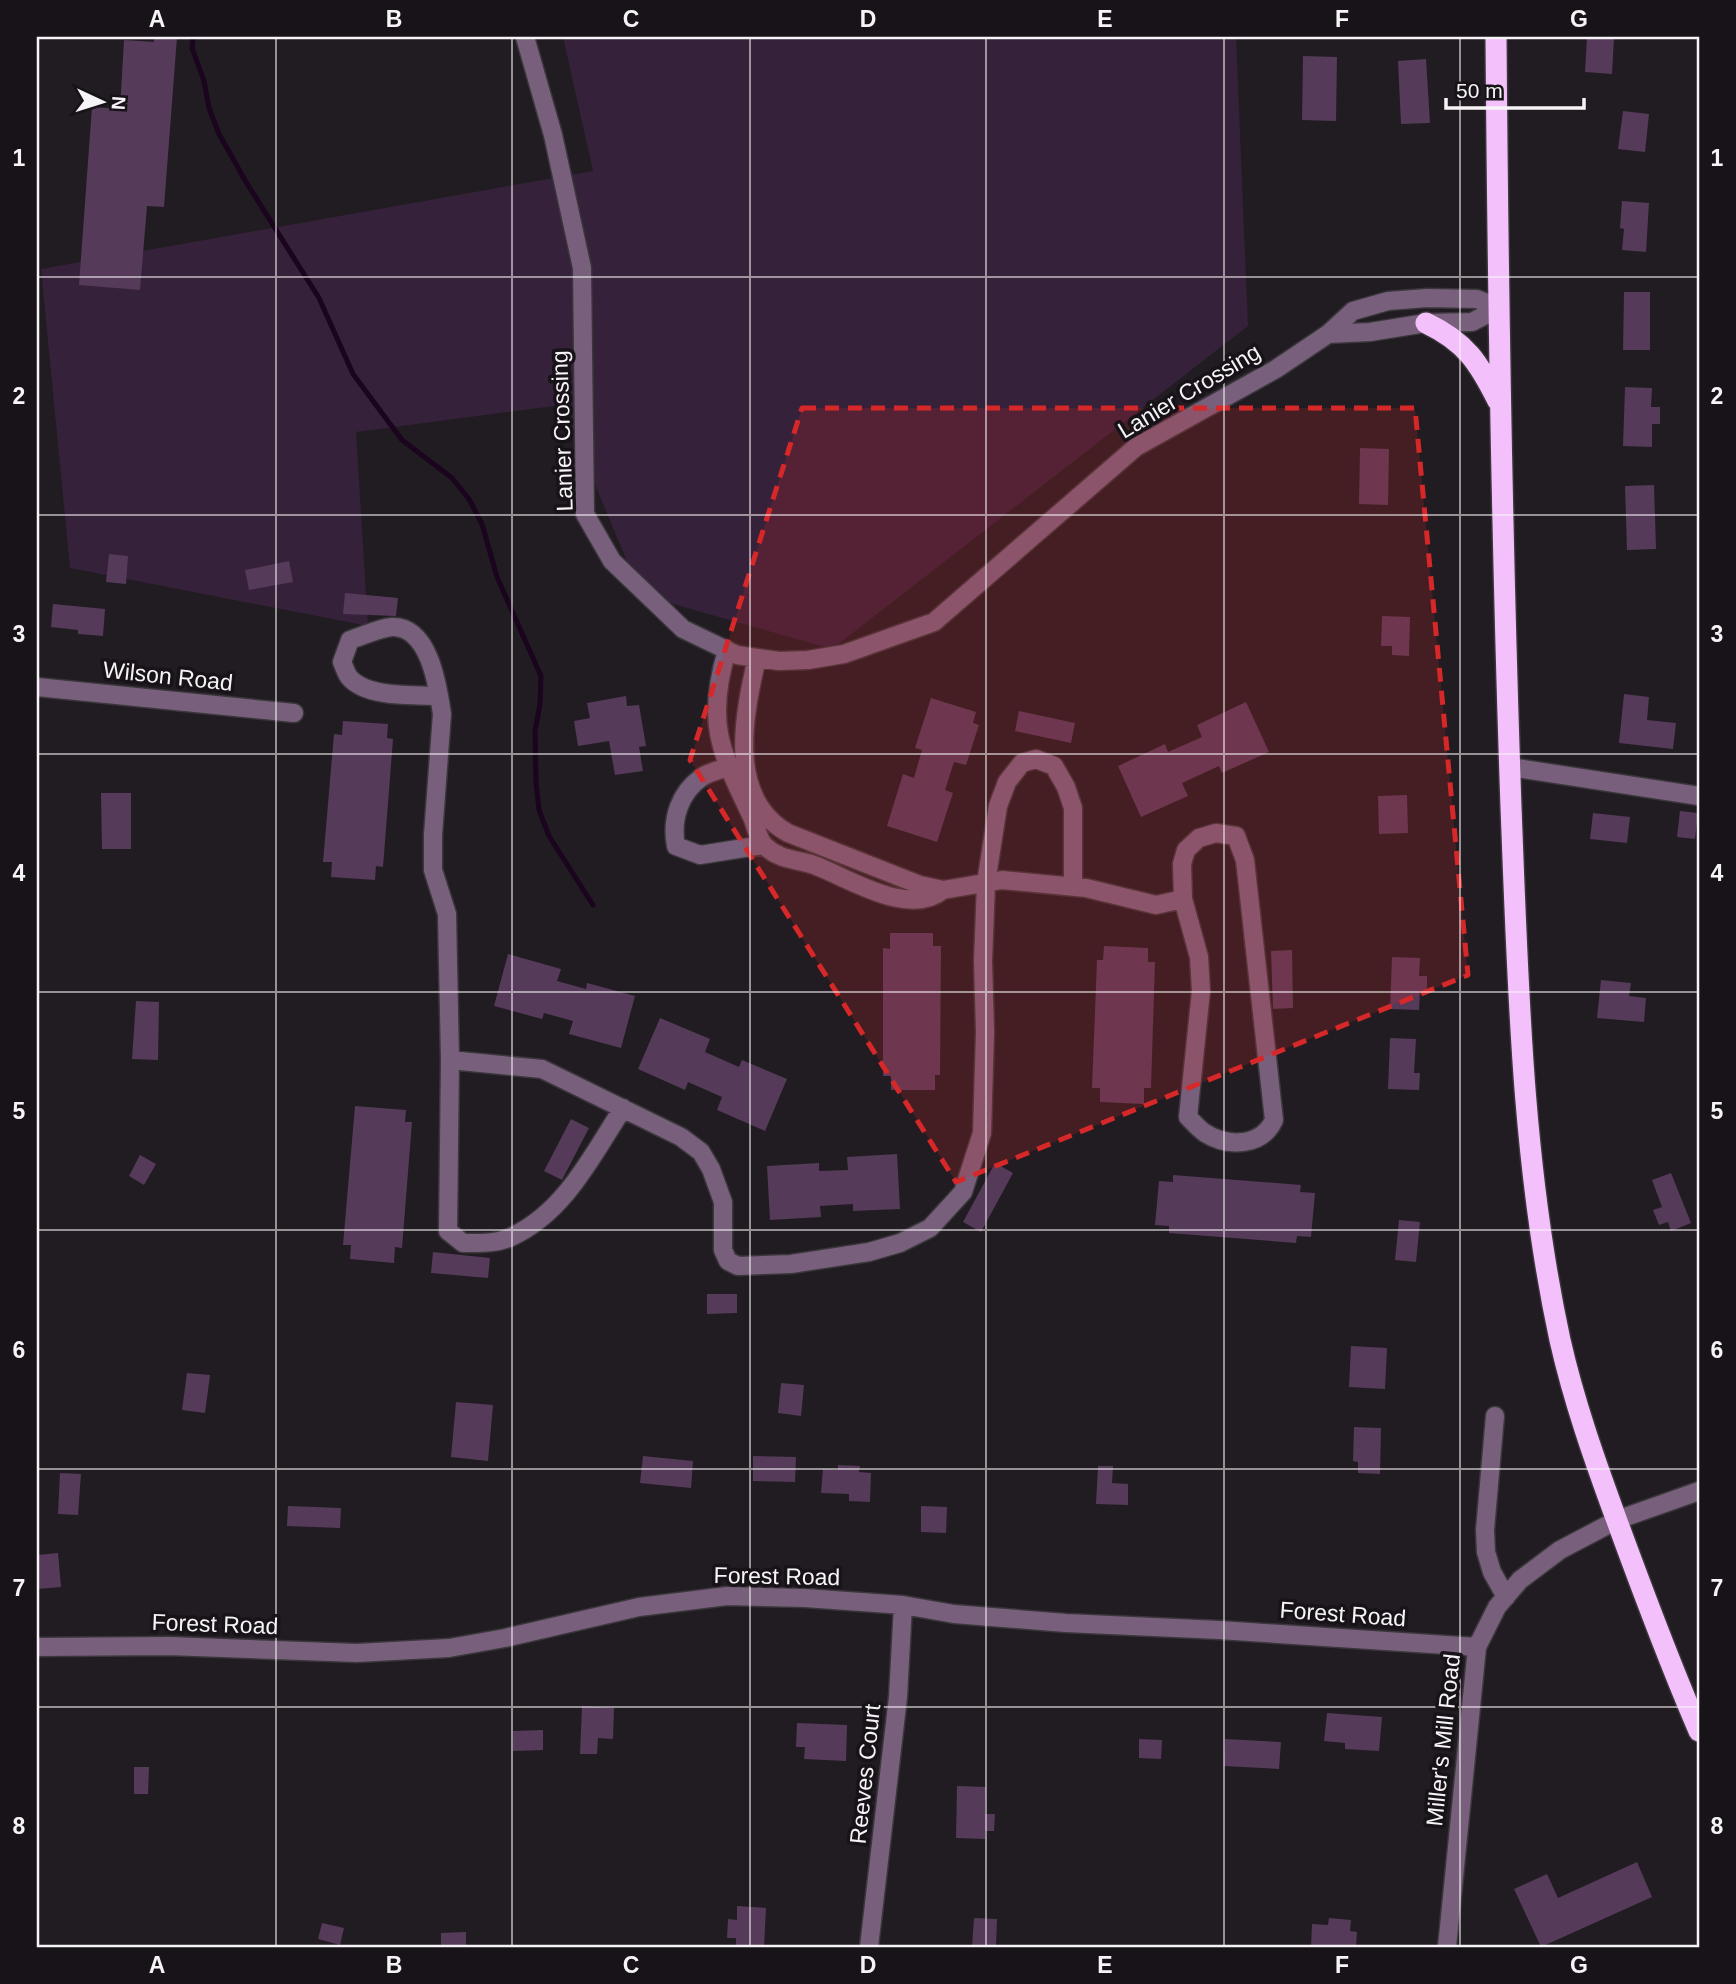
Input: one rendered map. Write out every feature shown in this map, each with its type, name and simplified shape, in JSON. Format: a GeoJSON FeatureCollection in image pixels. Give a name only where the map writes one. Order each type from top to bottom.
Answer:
{"type":"FeatureCollection","features":[{"type":"Feature","properties":{"kind":"highway"},"geometry":{"type":"LineString","coordinates":[[1496,37],[1499,308],[1510,767],[1520,1034],[1527,1116],[1545,1254],[1560,1339],[1572,1386],[1588,1442],[1643,1594],[1699,1731]]}},
{"type":"Feature","properties":{"kind":"highway"},"geometry":{"type":"LineString","coordinates":[[1426,323],[1443,331],[1468,350],[1480,365],[1502,409]]}},
{"type":"Feature","properties":{"kind":"street","name":"Lanier Crossing"},"geometry":{"type":"LineString","coordinates":[[525,37],[552,135],[583,268],[585,514],[612,561],[682,629],[737,655],[779,661],[808,660],[844,654],[934,622],[1136,447],[1276,369],[1328,334],[1353,311],[1388,301],[1478,299],[1499,308]]}},
{"type":"Feature","properties":{"kind":"street"},"geometry":{"type":"LineString","coordinates":[[1328,334],[1370,332],[1426,323],[1472,321],[1499,308]]}},
{"type":"Feature","properties":{"kind":"street"},"geometry":{"type":"LineString","coordinates":[[439,696],[367,690],[349,678],[342,662],[350,640],[393,627],[412,633],[433,664],[439,696],[442,715],[433,870],[447,914],[450,1060],[448,1231],[463,1244],[489,1242],[509,1237],[537,1221],[569,1192],[623,1108]]}},
{"type":"Feature","properties":{"kind":"street"},"geometry":{"type":"LineString","coordinates":[[727,650],[718,680],[718,735],[728,767],[763,845],[781,858],[812,864],[874,892],[914,899],[934,897],[943,890]]}},
{"type":"Feature","properties":{"kind":"street"},"geometry":{"type":"LineString","coordinates":[[757,658],[745,712],[742,750],[756,802],[775,825],[788,833],[920,885],[943,890],[1002,880],[1073,887],[1156,905],[1183,900]]}},
{"type":"Feature","properties":{"kind":"street","name":"Wilson Road"},"geometry":{"type":"LineString","coordinates":[[37,687],[294,713]]}},
{"type":"Feature","properties":{"kind":"street"},"geometry":{"type":"LineString","coordinates":[[450,1060],[542,1069],[681,1137],[701,1152],[711,1170],[723,1202],[723,1250],[728,1261],[738,1266],[791,1264],[869,1252],[900,1243],[930,1228],[963,1192],[982,1133],[986,883],[993,832],[1007,782],[1021,763],[1036,759],[1054,766],[1066,787],[1073,808],[1073,887]]}},
{"type":"Feature","properties":{"kind":"street"},"geometry":{"type":"LineString","coordinates":[[728,767],[703,776],[679,803],[673,831],[676,846],[700,855],[763,845]]}},
{"type":"Feature","properties":{"kind":"street"},"geometry":{"type":"LineString","coordinates":[[1510,767],[1699,796]]}},
{"type":"Feature","properties":{"kind":"street"},"geometry":{"type":"LineString","coordinates":[[1216,833],[1236,836],[1245,860],[1275,1120],[1268,1132],[1246,1143],[1206,1134],[1188,1117],[1201,991],[1199,957],[1183,900],[1182,864],[1186,850],[1199,838],[1216,833]]}},
{"type":"Feature","properties":{"kind":"street"},"geometry":{"type":"LineString","coordinates":[[1495,1416],[1485,1530],[1486,1552],[1492,1572],[1506,1597]]}},
{"type":"Feature","properties":{"kind":"street","name":"Miller's Mill Road"},"geometry":{"type":"LineString","coordinates":[[1447,1947],[1477,1647],[1497,1607],[1520,1580],[1560,1550],[1617,1520],[1699,1492]]}},
{"type":"Feature","properties":{"kind":"street","name":"Forest Road"},"geometry":{"type":"LineString","coordinates":[[37,1647],[169,1646],[357,1653],[449,1648],[639,1607],[727,1596],[903,1605],[954,1614],[1066,1623],[1477,1647]]}},
{"type":"Feature","properties":{"kind":"street","name":"Reeves Court"},"geometry":{"type":"LineString","coordinates":[[869,1947],[898,1697],[903,1605]]}},
{"type":"Feature","properties":{"kind":"highlighted area"},"geometry":{"type":"Polygon","coordinates":[[[802,408],[1415,408],[1468,975],[956,1182],[690,760],[802,408]]]}},
{"type":"Feature","properties":{"kind":"shaded area"},"geometry":{"type":"Polygon","coordinates":[[[563,37],[1236,37],[1248,326],[832,649],[641,595],[562,405],[356,432],[368,626],[70,568],[41,269],[593,171],[563,37]]]}},
{"type":"Feature","properties":{"kind":"building"},"geometry":{"type":"Polygon","coordinates":[[[154,37],[177,37],[164,207],[147,206],[140,290],[79,285],[92,107],[120,109],[124,40],[154,42],[154,37]]]}},
{"type":"Feature","properties":{"kind":"building"},"geometry":{"type":"Polygon","coordinates":[[[1587,37],[1614,37],[1612,74],[1585,72],[1587,37]]]}},
{"type":"Feature","properties":{"kind":"building"},"geometry":{"type":"Polygon","coordinates":[[[1303,56],[1337,57],[1336,121],[1302,120],[1303,56]]]}},
{"type":"Feature","properties":{"kind":"building"},"geometry":{"type":"Polygon","coordinates":[[[1426,59],[1430,123],[1401,124],[1398,61],[1426,59]]]}},
{"type":"Feature","properties":{"kind":"building"},"geometry":{"type":"Polygon","coordinates":[[[1623,111],[1649,114],[1645,152],[1618,149],[1623,111]]]}},
{"type":"Feature","properties":{"kind":"building"},"geometry":{"type":"Polygon","coordinates":[[[1622,201],[1649,203],[1646,252],[1622,250],[1622,201]]]}},
{"type":"Feature","properties":{"kind":"building"},"geometry":{"type":"Polygon","coordinates":[[[1624,292],[1650,292],[1650,350],[1623,350],[1624,292]]]}},
{"type":"Feature","properties":{"kind":"building"},"geometry":{"type":"Polygon","coordinates":[[[1625,387],[1652,388],[1651,407],[1660,407],[1660,424],[1652,424],[1652,447],[1623,446],[1625,387]]]}},
{"type":"Feature","properties":{"kind":"building"},"geometry":{"type":"Polygon","coordinates":[[[1360,448],[1389,449],[1388,505],[1359,504],[1360,448]]]}},
{"type":"Feature","properties":{"kind":"building"},"geometry":{"type":"Polygon","coordinates":[[[1654,485],[1656,549],[1627,550],[1625,486],[1654,485]]]}},
{"type":"Feature","properties":{"kind":"building"},"geometry":{"type":"Polygon","coordinates":[[[109,554],[128,556],[126,584],[106,582],[109,554]]]}},
{"type":"Feature","properties":{"kind":"building"},"geometry":{"type":"Polygon","coordinates":[[[289,561],[293,582],[249,590],[245,570],[289,561]]]}},
{"type":"Feature","properties":{"kind":"building"},"geometry":{"type":"Polygon","coordinates":[[[345,593],[398,598],[396,616],[343,614],[345,593]]]}},
{"type":"Feature","properties":{"kind":"building"},"geometry":{"type":"Polygon","coordinates":[[[53,604],[105,609],[103,636],[78,634],[78,630],[51,627],[53,604]]]}},
{"type":"Feature","properties":{"kind":"building"},"geometry":{"type":"Polygon","coordinates":[[[1382,616],[1410,617],[1409,656],[1392,655],[1392,646],[1381,646],[1382,616]]]}},
{"type":"Feature","properties":{"kind":"building"},"geometry":{"type":"Polygon","coordinates":[[[1624,694],[1649,697],[1647,720],[1676,723],[1673,749],[1619,743],[1624,694]]]}},
{"type":"Feature","properties":{"kind":"building"},"geometry":{"type":"Polygon","coordinates":[[[626,696],[627,706],[639,705],[646,746],[639,747],[643,771],[615,775],[609,741],[578,746],[574,721],[590,718],[587,703],[626,696]]]}},
{"type":"Feature","properties":{"kind":"building"},"geometry":{"type":"Polygon","coordinates":[[[931,698],[976,712],[973,723],[979,725],[966,765],[954,762],[945,790],[953,793],[937,842],[887,826],[903,774],[914,778],[922,750],[915,748],[931,698]]]}},
{"type":"Feature","properties":{"kind":"building"},"geometry":{"type":"Polygon","coordinates":[[[1246,702],[1269,752],[1222,773],[1219,766],[1182,783],[1188,796],[1141,817],[1118,766],[1165,744],[1168,752],[1202,737],[1197,725],[1246,702]]]}},
{"type":"Feature","properties":{"kind":"building"},"geometry":{"type":"Polygon","coordinates":[[[1019,711],[1075,723],[1071,743],[1015,731],[1019,711]]]}},
{"type":"Feature","properties":{"kind":"building"},"geometry":{"type":"Polygon","coordinates":[[[343,721],[388,724],[387,738],[393,739],[383,867],[376,866],[375,880],[331,877],[332,862],[323,862],[334,734],[342,735],[343,721]]]}},
{"type":"Feature","properties":{"kind":"building"},"geometry":{"type":"Polygon","coordinates":[[[101,793],[131,793],[131,849],[102,849],[101,793]]]}},
{"type":"Feature","properties":{"kind":"building"},"geometry":{"type":"Polygon","coordinates":[[[1407,795],[1408,833],[1379,834],[1378,796],[1407,795]]]}},
{"type":"Feature","properties":{"kind":"building"},"geometry":{"type":"Polygon","coordinates":[[[1680,811],[1698,813],[1695,839],[1677,837],[1680,811]]]}},
{"type":"Feature","properties":{"kind":"building"},"geometry":{"type":"Polygon","coordinates":[[[1593,813],[1630,817],[1627,843],[1590,839],[1593,813]]]}},
{"type":"Feature","properties":{"kind":"building"},"geometry":{"type":"Polygon","coordinates":[[[890,933],[933,933],[933,946],[941,946],[940,1075],[935,1075],[935,1090],[891,1090],[891,1076],[883,1076],[883,948],[890,949],[890,933]]]}},
{"type":"Feature","properties":{"kind":"building"},"geometry":{"type":"Polygon","coordinates":[[[1104,946],[1148,948],[1148,962],[1155,962],[1151,1088],[1144,1088],[1144,1104],[1100,1102],[1100,1088],[1092,1088],[1097,960],[1103,960],[1104,946]]]}},
{"type":"Feature","properties":{"kind":"building"},"geometry":{"type":"Polygon","coordinates":[[[1292,950],[1293,1008],[1273,1009],[1271,951],[1292,950]]]}},
{"type":"Feature","properties":{"kind":"building"},"geometry":{"type":"Polygon","coordinates":[[[508,954],[561,969],[557,981],[586,989],[587,983],[635,996],[621,1048],[569,1034],[573,1021],[544,1013],[542,1019],[494,1006],[508,954]]]}},
{"type":"Feature","properties":{"kind":"building"},"geometry":{"type":"Polygon","coordinates":[[[1392,957],[1420,958],[1419,976],[1427,976],[1427,991],[1420,991],[1419,1010],[1390,1009],[1392,957]]]}},
{"type":"Feature","properties":{"kind":"building"},"geometry":{"type":"Polygon","coordinates":[[[1601,980],[1631,983],[1629,996],[1646,998],[1644,1022],[1597,1018],[1601,980]]]}},
{"type":"Feature","properties":{"kind":"building"},"geometry":{"type":"Polygon","coordinates":[[[136,1001],[159,1002],[158,1060],[132,1059],[136,1001]]]}},
{"type":"Feature","properties":{"kind":"building"},"geometry":{"type":"Polygon","coordinates":[[[660,1018],[710,1039],[705,1052],[739,1067],[742,1060],[787,1079],[765,1131],[717,1110],[722,1097],[688,1082],[685,1090],[638,1069],[660,1018]]]}},
{"type":"Feature","properties":{"kind":"building"},"geometry":{"type":"Polygon","coordinates":[[[1390,1038],[1416,1039],[1414,1073],[1420,1073],[1419,1090],[1388,1089],[1390,1038]]]}},
{"type":"Feature","properties":{"kind":"building"},"geometry":{"type":"Polygon","coordinates":[[[355,1106],[406,1110],[405,1122],[412,1122],[402,1248],[395,1247],[394,1263],[350,1259],[351,1245],[343,1245],[355,1106]]]}},
{"type":"Feature","properties":{"kind":"building"},"geometry":{"type":"Polygon","coordinates":[[[571,1119],[589,1128],[562,1180],[544,1171],[571,1119]]]}},
{"type":"Feature","properties":{"kind":"building"},"geometry":{"type":"Polygon","coordinates":[[[897,1154],[900,1209],[853,1211],[853,1204],[820,1206],[821,1217],[770,1220],[767,1166],[819,1163],[819,1171],[848,1170],[847,1157],[897,1154]]]}},
{"type":"Feature","properties":{"kind":"building"},"geometry":{"type":"Polygon","coordinates":[[[140,1155],[156,1164],[144,1185],[129,1176],[140,1155]]]}},
{"type":"Feature","properties":{"kind":"building"},"geometry":{"type":"Polygon","coordinates":[[[995,1163],[1013,1173],[981,1232],[963,1222],[995,1163]]]}},
{"type":"Feature","properties":{"kind":"building"},"geometry":{"type":"Polygon","coordinates":[[[1671,1173],[1691,1223],[1671,1231],[1668,1222],[1659,1225],[1653,1210],[1662,1207],[1652,1180],[1671,1173]]]}},
{"type":"Feature","properties":{"kind":"building"},"geometry":{"type":"Polygon","coordinates":[[[1173,1175],[1301,1185],[1300,1192],[1315,1193],[1311,1237],[1297,1236],[1296,1243],[1169,1233],[1169,1226],[1155,1225],[1159,1181],[1173,1182],[1173,1175]]]}},
{"type":"Feature","properties":{"kind":"building"},"geometry":{"type":"Polygon","coordinates":[[[1399,1220],[1420,1222],[1416,1262],[1395,1260],[1399,1220]]]}},
{"type":"Feature","properties":{"kind":"building"},"geometry":{"type":"Polygon","coordinates":[[[433,1252],[490,1258],[488,1278],[431,1273],[433,1252]]]}},
{"type":"Feature","properties":{"kind":"building"},"geometry":{"type":"Polygon","coordinates":[[[707,1294],[737,1294],[737,1313],[707,1314],[707,1294]]]}},
{"type":"Feature","properties":{"kind":"building"},"geometry":{"type":"Polygon","coordinates":[[[1351,1346],[1387,1348],[1385,1389],[1349,1387],[1351,1346]]]}},
{"type":"Feature","properties":{"kind":"building"},"geometry":{"type":"Polygon","coordinates":[[[187,1373],[210,1375],[205,1413],[182,1410],[187,1373]]]}},
{"type":"Feature","properties":{"kind":"building"},"geometry":{"type":"Polygon","coordinates":[[[781,1383],[804,1385],[801,1416],[778,1413],[781,1383]]]}},
{"type":"Feature","properties":{"kind":"building"},"geometry":{"type":"Polygon","coordinates":[[[456,1402],[493,1405],[488,1461],[451,1457],[456,1402]]]}},
{"type":"Feature","properties":{"kind":"building"},"geometry":{"type":"Polygon","coordinates":[[[1354,1427],[1381,1428],[1380,1474],[1358,1473],[1358,1462],[1353,1461],[1354,1427]]]}},
{"type":"Feature","properties":{"kind":"building"},"geometry":{"type":"Polygon","coordinates":[[[643,1456],[693,1461],[691,1488],[640,1483],[643,1456]]]}},
{"type":"Feature","properties":{"kind":"building"},"geometry":{"type":"Polygon","coordinates":[[[753,1456],[796,1457],[795,1482],[753,1481],[753,1456]]]}},
{"type":"Feature","properties":{"kind":"building"},"geometry":{"type":"Polygon","coordinates":[[[838,1465],[860,1466],[859,1472],[871,1473],[870,1502],[849,1501],[849,1494],[821,1493],[823,1469],[838,1470],[838,1465]]]}},
{"type":"Feature","properties":{"kind":"building"},"geometry":{"type":"Polygon","coordinates":[[[1098,1466],[1113,1466],[1112,1483],[1128,1484],[1128,1505],[1096,1504],[1098,1466]]]}},
{"type":"Feature","properties":{"kind":"building"},"geometry":{"type":"Polygon","coordinates":[[[60,1473],[81,1474],[78,1515],[58,1514],[60,1473]]]}},
{"type":"Feature","properties":{"kind":"building"},"geometry":{"type":"Polygon","coordinates":[[[288,1506],[341,1508],[340,1528],[287,1526],[288,1506]]]}},
{"type":"Feature","properties":{"kind":"building"},"geometry":{"type":"Polygon","coordinates":[[[921,1506],[947,1507],[946,1533],[921,1532],[921,1506]]]}},
{"type":"Feature","properties":{"kind":"building"},"geometry":{"type":"Polygon","coordinates":[[[58,1553],[61,1587],[37,1589],[37,1555],[58,1553]]]}},
{"type":"Feature","properties":{"kind":"building"},"geometry":{"type":"Polygon","coordinates":[[[582,1706],[614,1708],[613,1739],[598,1738],[597,1754],[580,1754],[582,1706]]]}},
{"type":"Feature","properties":{"kind":"building"},"geometry":{"type":"Polygon","coordinates":[[[1327,1713],[1382,1717],[1379,1751],[1345,1749],[1345,1743],[1324,1741],[1327,1713]]]}},
{"type":"Feature","properties":{"kind":"building"},"geometry":{"type":"Polygon","coordinates":[[[797,1723],[847,1725],[846,1761],[804,1759],[805,1747],[796,1747],[797,1723]]]}},
{"type":"Feature","properties":{"kind":"building"},"geometry":{"type":"Polygon","coordinates":[[[543,1730],[543,1750],[513,1751],[513,1731],[543,1730]]]}},
{"type":"Feature","properties":{"kind":"building"},"geometry":{"type":"Polygon","coordinates":[[[1139,1739],[1162,1740],[1161,1759],[1139,1758],[1139,1739]]]}},
{"type":"Feature","properties":{"kind":"building"},"geometry":{"type":"Polygon","coordinates":[[[1225,1739],[1281,1742],[1279,1769],[1224,1766],[1225,1739]]]}},
{"type":"Feature","properties":{"kind":"building"},"geometry":{"type":"Polygon","coordinates":[[[134,1767],[149,1767],[148,1794],[134,1794],[134,1767]]]}},
{"type":"Feature","properties":{"kind":"building"},"geometry":{"type":"Polygon","coordinates":[[[957,1786],[986,1787],[985,1814],[995,1814],[994,1831],[985,1831],[985,1839],[956,1838],[957,1786]]]}},
{"type":"Feature","properties":{"kind":"building"},"geometry":{"type":"Polygon","coordinates":[[[1637,1862],[1652,1897],[1541,1947],[1514,1889],[1547,1874],[1558,1898],[1637,1862]]]}},
{"type":"Feature","properties":{"kind":"building"},"geometry":{"type":"Polygon","coordinates":[[[737,1906],[766,1908],[764,1947],[736,1947],[736,1938],[727,1938],[728,1919],[737,1920],[737,1906]]]}},
{"type":"Feature","properties":{"kind":"building"},"geometry":{"type":"Polygon","coordinates":[[[974,1918],[997,1919],[996,1947],[972,1947],[974,1918]]]}},
{"type":"Feature","properties":{"kind":"building"},"geometry":{"type":"Polygon","coordinates":[[[1329,1918],[1351,1920],[1350,1931],[1357,1932],[1356,1947],[1311,1947],[1312,1924],[1328,1925],[1329,1918]]]}},
{"type":"Feature","properties":{"kind":"building"},"geometry":{"type":"Polygon","coordinates":[[[322,1923],[344,1928],[340,1945],[318,1939],[322,1923]]]}},
{"type":"Feature","properties":{"kind":"building"},"geometry":{"type":"Polygon","coordinates":[[[466,1932],[466,1947],[441,1947],[441,1933],[466,1932]]]}},
{"type":"Feature","properties":{"kind":"waterway"},"geometry":{"type":"LineString","coordinates":[[193,37],[192,48],[219,134],[319,298],[353,374],[402,440],[452,478],[469,499],[482,524],[497,577],[541,676],[535,731],[539,810],[549,836],[593,905]]}}]}
